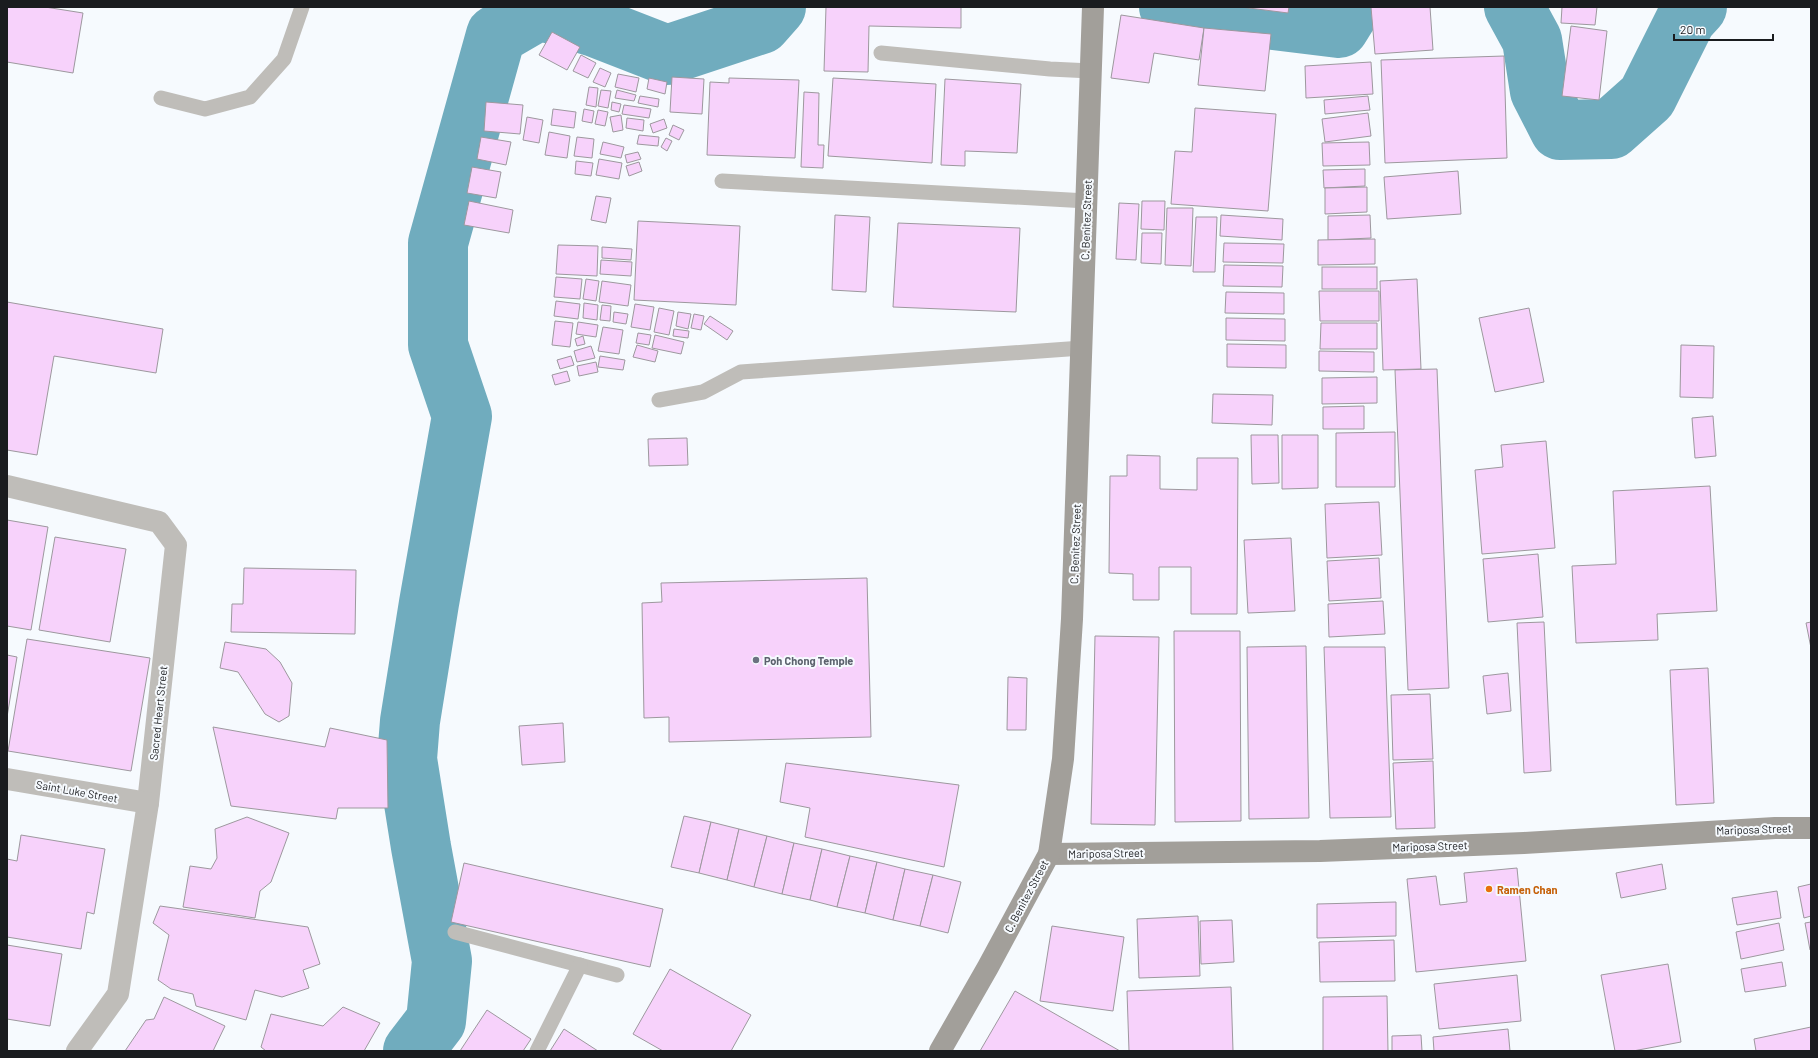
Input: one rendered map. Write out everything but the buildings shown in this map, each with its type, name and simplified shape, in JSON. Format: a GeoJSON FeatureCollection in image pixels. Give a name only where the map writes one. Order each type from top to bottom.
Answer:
{"type":"FeatureCollection","features":[{"type":"Feature","properties":{"kind":"main road","name":"C. Benitez Street"},"geometry":{"type":"LineString","coordinates":[[940,1051],[988,967],[1049,854],[1063,759],[1072,618],[1093,7]]}},
{"type":"Feature","properties":{"kind":"main road","name":"Mariposa Street"},"geometry":{"type":"LineString","coordinates":[[1049,854],[1320,851],[1524,843],[1775,828],[1811,828]]}},
{"type":"Feature","properties":{"kind":"street","name":"Sacred Heart Street"},"geometry":{"type":"LineString","coordinates":[[7,486],[159,522],[176,545],[148,803],[118,994],[77,1051]]}},
{"type":"Feature","properties":{"kind":"street","name":"Saint Luke Street"},"geometry":{"type":"LineString","coordinates":[[7,779],[148,803]]}},
{"type":"Feature","properties":{"kind":"lane"},"geometry":{"type":"LineString","coordinates":[[161,98],[205,109],[250,97],[284,59],[302,7]]}},
{"type":"Feature","properties":{"kind":"lane"},"geometry":{"type":"LineString","coordinates":[[881,53],[1050,69],[1091,67]]}},
{"type":"Feature","properties":{"kind":"lane"},"geometry":{"type":"LineString","coordinates":[[722,181],[1087,201]]}},
{"type":"Feature","properties":{"kind":"lane"},"geometry":{"type":"LineString","coordinates":[[659,400],[703,392],[741,372],[1082,348]]}},
{"type":"Feature","properties":{"kind":"lane"},"geometry":{"type":"LineString","coordinates":[[455,932],[617,975]]}},
{"type":"Feature","properties":{"kind":"lane"},"geometry":{"type":"LineString","coordinates":[[537,1051],[580,966]]}},
{"type":"Feature","properties":{"kind":"waterway"},"geometry":{"type":"LineString","coordinates":[[413,1051],[436,1021],[442,961],[421,847],[407,759],[410,721],[462,416],[438,345],[438,243],[496,35],[539,10],[595,27],[667,55],[761,24],[776,7]]}},
{"type":"Feature","properties":{"kind":"waterway"},"geometry":{"type":"LineString","coordinates":[[1169,7],[1339,28],[1352,7]]}},
{"type":"Feature","properties":{"kind":"waterway"},"geometry":{"type":"LineString","coordinates":[[1514,7],[1532,40],[1540,91],[1560,130],[1611,129],[1647,97],[1686,19],[1697,7]]}},
{"type":"Feature","properties":{"kind":"place","name":"Poh Chong Temple"},"geometry":{"type":"Point","coordinates":[756,660]}},
{"type":"Feature","properties":{"kind":"place","name":"Ramen Chan"},"geometry":{"type":"Point","coordinates":[1489,889]}}]}
